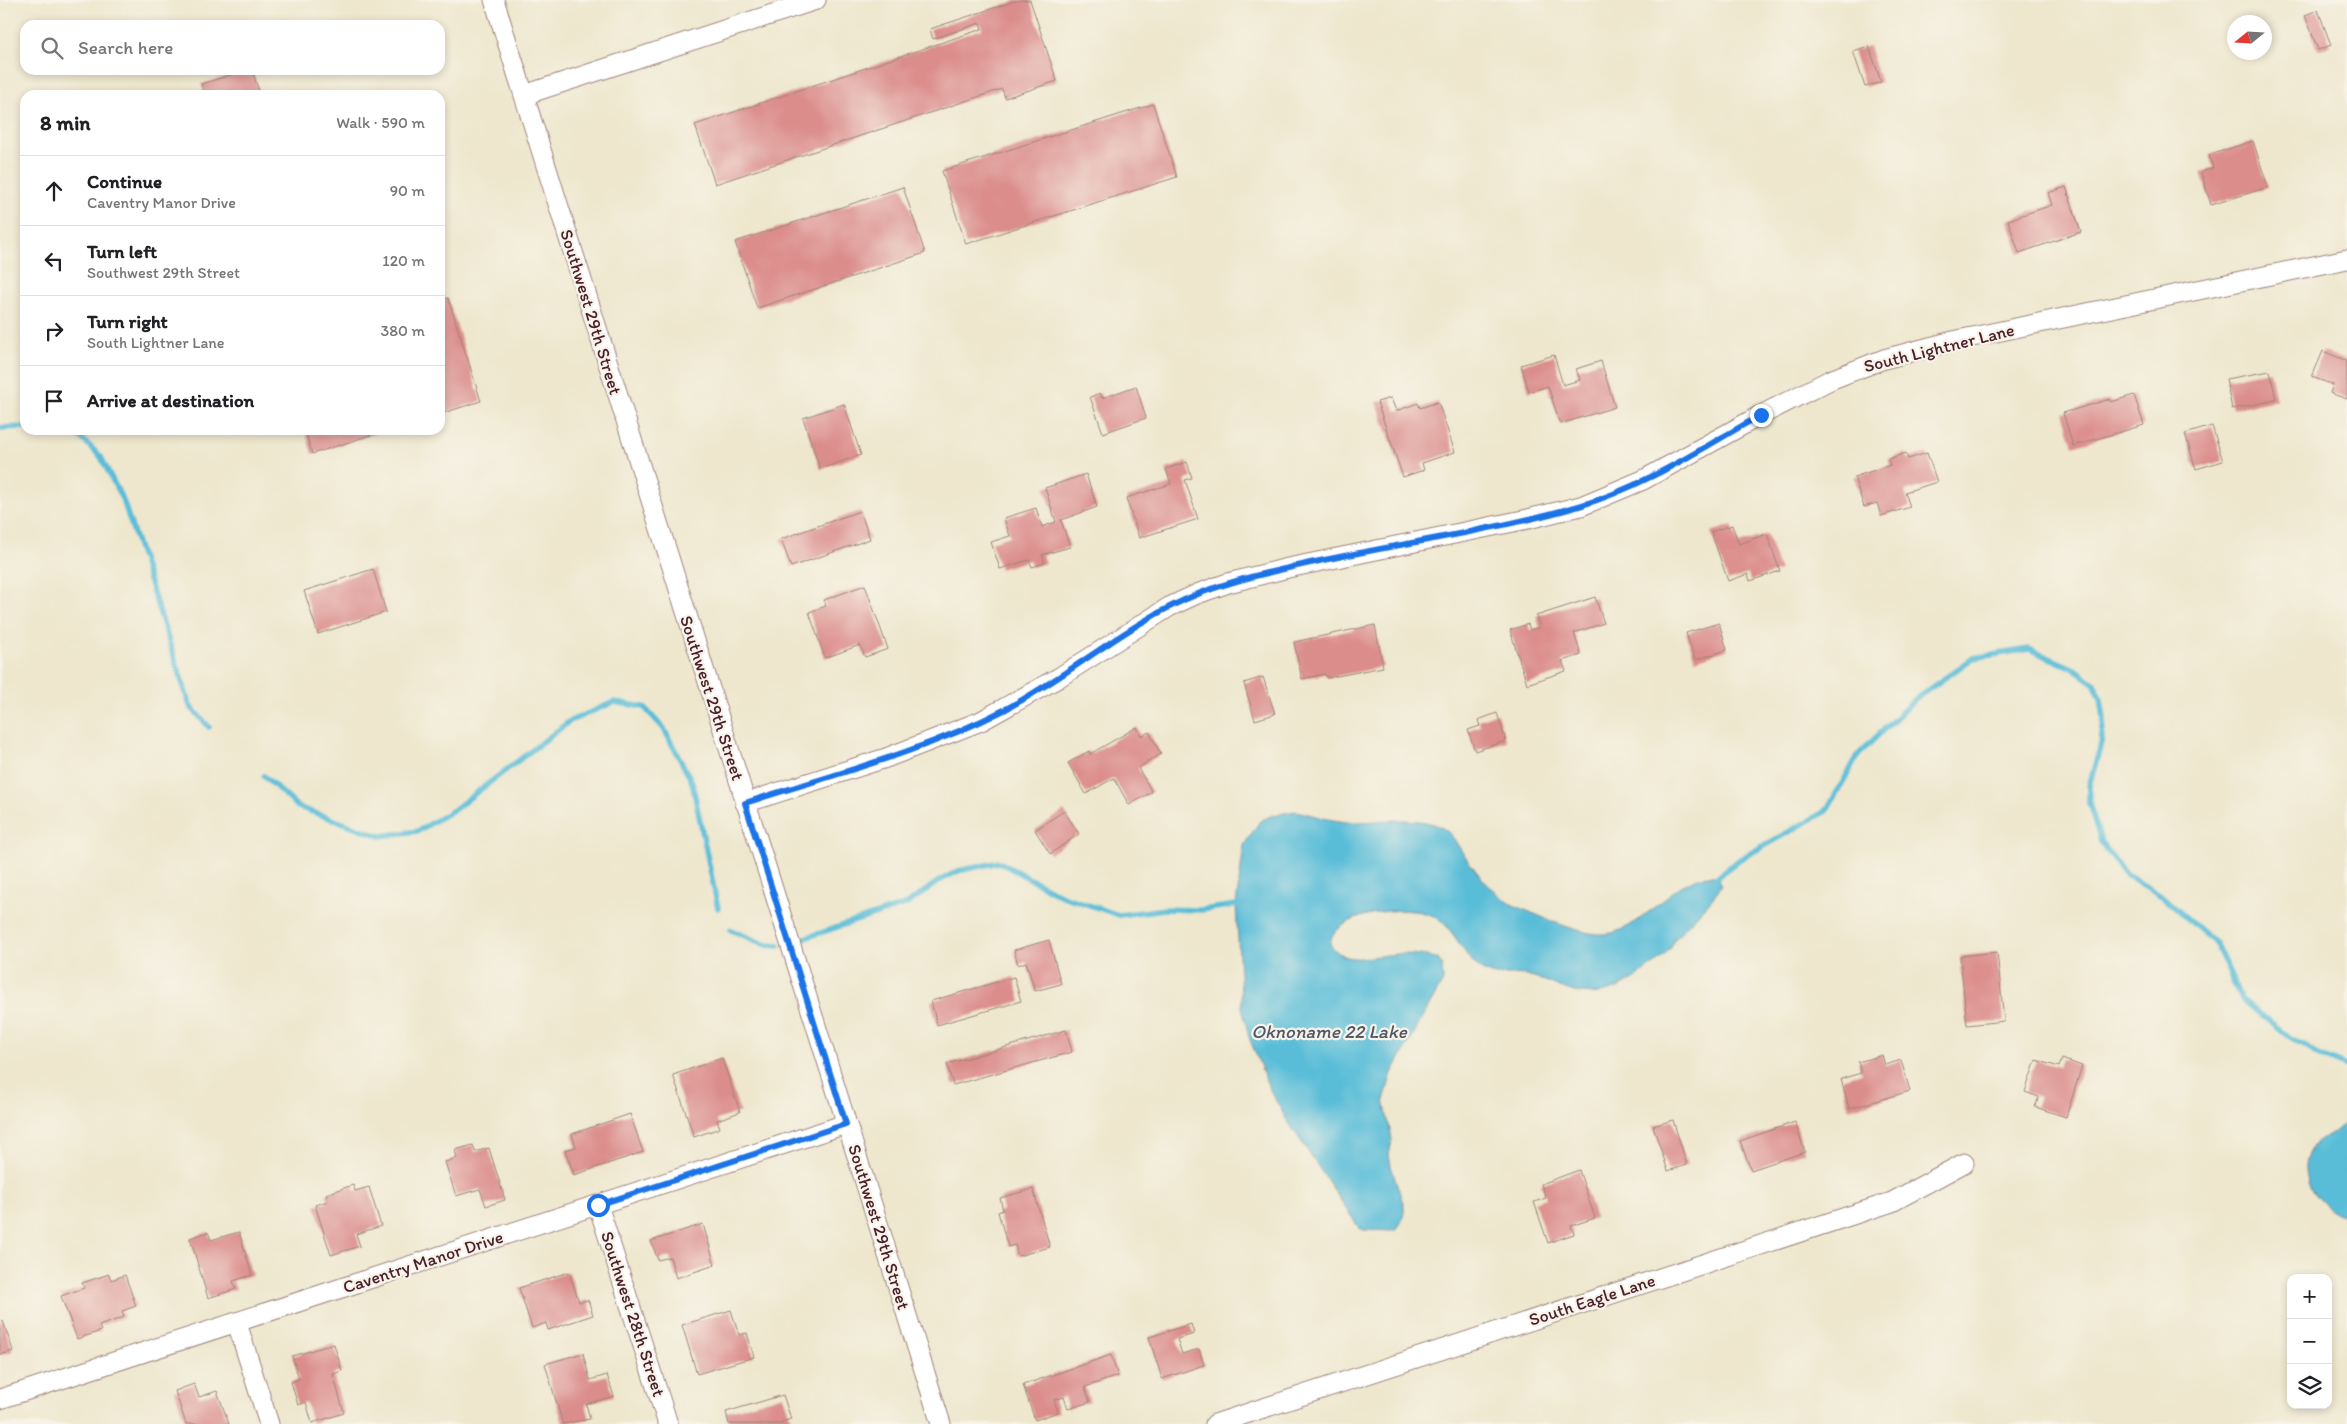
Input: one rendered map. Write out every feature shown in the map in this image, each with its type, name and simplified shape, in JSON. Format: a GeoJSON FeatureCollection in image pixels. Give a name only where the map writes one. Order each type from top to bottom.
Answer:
{"type":"FeatureCollection","features":[{"type":"Feature","properties":{"kind":"street","name":"Southwest 29th Street"},"geometry":{"type":"LineString","coordinates":[[494,0],[941,1424]]}},
{"type":"Feature","properties":{"kind":"street"},"geometry":{"type":"LineString","coordinates":[[524,96],[816,0]]}},
{"type":"Feature","properties":{"kind":"street","name":"South Lightner Lane"},"geometry":{"type":"LineString","coordinates":[[745,803],[886,758],[982,721],[1050,683],[1169,607],[1198,594],[1228,583],[1288,568],[1528,519],[1581,506],[1643,480],[1761,415],[1830,380],[1884,359],[1962,339],[2347,259]]}},
{"type":"Feature","properties":{"kind":"street","name":"Caventry Manor Drive"},"geometry":{"type":"LineString","coordinates":[[0,1399],[846,1124]]}},
{"type":"Feature","properties":{"kind":"street","name":"South Eagle Lane"},"geometry":{"type":"LineString","coordinates":[[1215,1424],[1892,1202],[1964,1163]]}},
{"type":"Feature","properties":{"kind":"street","name":"Southwest 28th Street"},"geometry":{"type":"LineString","coordinates":[[598,1205],[668,1424]]}},
{"type":"Feature","properties":{"kind":"street"},"geometry":{"type":"LineString","coordinates":[[237,1323],[269,1424]]}},
{"type":"Feature","properties":{"kind":"water","name":"Oknoname 22 Lake"},"geometry":{"type":"Polygon","coordinates":[[[1296,811],[1349,822],[1400,820],[1438,825],[1450,833],[1481,877],[1506,900],[1513,905],[1587,933],[1614,932],[1629,926],[1671,893],[1701,877],[1717,876],[1721,886],[1712,899],[1674,940],[1663,957],[1624,985],[1614,990],[1592,994],[1568,990],[1526,975],[1497,975],[1488,973],[1474,963],[1440,920],[1429,914],[1414,911],[1378,912],[1346,924],[1335,933],[1330,944],[1342,955],[1363,958],[1393,954],[1413,954],[1438,959],[1442,965],[1443,981],[1392,1073],[1384,1100],[1392,1140],[1389,1155],[1391,1166],[1404,1206],[1404,1217],[1396,1231],[1364,1230],[1359,1228],[1285,1117],[1269,1088],[1249,1037],[1242,1008],[1236,905],[1244,845],[1260,821],[1273,815],[1296,811]]]}},
{"type":"Feature","properties":{"kind":"water"},"geometry":{"type":"Polygon","coordinates":[[[2347,1123],[2347,1217],[2336,1213],[2317,1198],[2306,1178],[2305,1167],[2307,1156],[2314,1145],[2347,1123]]]}},
{"type":"Feature","properties":{"kind":"building"},"geometry":{"type":"Polygon","coordinates":[[[1018,0],[1030,0],[1057,81],[1005,98],[1002,89],[715,184],[695,125],[982,29],[980,23],[933,39],[930,29],[1018,0]]]}},
{"type":"Feature","properties":{"kind":"building"},"geometry":{"type":"Polygon","coordinates":[[[2318,10],[2331,45],[2318,50],[2305,15],[2318,10]]]}},
{"type":"Feature","properties":{"kind":"building"},"geometry":{"type":"Polygon","coordinates":[[[1869,46],[1881,82],[1865,87],[1853,51],[1869,46]]]}},
{"type":"Feature","properties":{"kind":"building"},"geometry":{"type":"Polygon","coordinates":[[[231,75],[254,75],[259,90],[203,90],[201,84],[231,75]]]}},
{"type":"Feature","properties":{"kind":"building"},"geometry":{"type":"Polygon","coordinates":[[[1153,104],[1177,177],[966,244],[942,171],[1153,104]]]}},
{"type":"Feature","properties":{"kind":"building"},"geometry":{"type":"Polygon","coordinates":[[[2253,141],[2268,187],[2211,205],[2201,172],[2213,168],[2209,155],[2253,141]]]}},
{"type":"Feature","properties":{"kind":"building"},"geometry":{"type":"Polygon","coordinates":[[[903,187],[925,253],[757,308],[735,242],[903,187]]]}},
{"type":"Feature","properties":{"kind":"building"},"geometry":{"type":"Polygon","coordinates":[[[2066,187],[2081,232],[2019,253],[2008,220],[2052,205],[2048,193],[2066,187]]]}},
{"type":"Feature","properties":{"kind":"building"},"geometry":{"type":"Polygon","coordinates":[[[448,298],[481,401],[445,412],[445,299],[448,298]]]}},
{"type":"Feature","properties":{"kind":"building"},"geometry":{"type":"Polygon","coordinates":[[[2323,351],[2347,361],[2347,399],[2330,393],[2333,385],[2312,377],[2323,351]]]}},
{"type":"Feature","properties":{"kind":"building"},"geometry":{"type":"Polygon","coordinates":[[[1554,355],[1563,385],[1580,380],[1576,369],[1601,361],[1615,407],[1560,424],[1548,386],[1529,392],[1521,365],[1554,355]]]}},
{"type":"Feature","properties":{"kind":"building"},"geometry":{"type":"Polygon","coordinates":[[[2270,371],[2276,400],[2232,409],[2226,379],[2270,371]]]}},
{"type":"Feature","properties":{"kind":"building"},"geometry":{"type":"Polygon","coordinates":[[[1136,386],[1146,418],[1103,433],[1090,397],[1100,393],[1102,398],[1136,386]]]}},
{"type":"Feature","properties":{"kind":"building"},"geometry":{"type":"Polygon","coordinates":[[[2134,395],[2144,425],[2073,446],[2063,413],[2110,399],[2111,402],[2134,395]]]}},
{"type":"Feature","properties":{"kind":"building"},"geometry":{"type":"Polygon","coordinates":[[[1391,398],[1396,411],[1418,403],[1420,408],[1438,402],[1455,452],[1422,463],[1424,470],[1403,477],[1377,402],[1391,398]]]}},
{"type":"Feature","properties":{"kind":"building"},"geometry":{"type":"Polygon","coordinates":[[[844,404],[861,455],[820,469],[803,418],[844,404]]]}},
{"type":"Feature","properties":{"kind":"building"},"geometry":{"type":"Polygon","coordinates":[[[2212,426],[2223,461],[2196,469],[2185,434],[2212,426]]]}},
{"type":"Feature","properties":{"kind":"building"},"geometry":{"type":"Polygon","coordinates":[[[306,435],[371,435],[312,454],[306,435]]]}},
{"type":"Feature","properties":{"kind":"building"},"geometry":{"type":"Polygon","coordinates":[[[1906,453],[1908,459],[1927,453],[1937,482],[1905,492],[1910,507],[1881,516],[1877,503],[1864,507],[1854,477],[1890,465],[1888,459],[1906,453]]]}},
{"type":"Feature","properties":{"kind":"building"},"geometry":{"type":"Polygon","coordinates":[[[1187,462],[1192,478],[1185,480],[1198,519],[1139,538],[1126,498],[1171,484],[1166,469],[1187,462]]]}},
{"type":"Feature","properties":{"kind":"building"},"geometry":{"type":"Polygon","coordinates":[[[1086,474],[1097,507],[1061,520],[1070,547],[1042,555],[1045,563],[1032,567],[1029,560],[1000,569],[991,542],[1010,536],[1004,518],[1036,508],[1042,527],[1056,522],[1045,488],[1086,474]]]}},
{"type":"Feature","properties":{"kind":"building"},"geometry":{"type":"Polygon","coordinates":[[[860,511],[870,539],[791,567],[781,539],[860,511]]]}},
{"type":"Feature","properties":{"kind":"building"},"geometry":{"type":"Polygon","coordinates":[[[1732,525],[1739,544],[1767,534],[1780,571],[1750,581],[1748,574],[1728,581],[1711,532],[1732,525]]]}},
{"type":"Feature","properties":{"kind":"building"},"geometry":{"type":"Polygon","coordinates":[[[373,569],[386,612],[318,634],[304,591],[373,569]]]}},
{"type":"Feature","properties":{"kind":"building"},"geometry":{"type":"Polygon","coordinates":[[[865,585],[888,649],[865,657],[860,645],[825,658],[809,612],[826,606],[824,600],[865,585]]]}},
{"type":"Feature","properties":{"kind":"building"},"geometry":{"type":"Polygon","coordinates":[[[1595,597],[1604,623],[1574,633],[1581,655],[1562,661],[1566,671],[1527,684],[1510,630],[1528,624],[1530,630],[1540,627],[1536,616],[1595,597]]]}},
{"type":"Feature","properties":{"kind":"building"},"geometry":{"type":"Polygon","coordinates":[[[1719,623],[1727,650],[1695,660],[1686,633],[1719,623]]]}},
{"type":"Feature","properties":{"kind":"building"},"geometry":{"type":"Polygon","coordinates":[[[1375,625],[1383,667],[1327,678],[1325,674],[1302,679],[1294,642],[1375,625]]]}},
{"type":"Feature","properties":{"kind":"building"},"geometry":{"type":"Polygon","coordinates":[[[1263,677],[1275,714],[1255,720],[1244,683],[1263,677]]]}},
{"type":"Feature","properties":{"kind":"building"},"geometry":{"type":"Polygon","coordinates":[[[1497,713],[1506,741],[1475,751],[1468,730],[1480,726],[1478,720],[1497,713]]]}},
{"type":"Feature","properties":{"kind":"building"},"geometry":{"type":"Polygon","coordinates":[[[1137,727],[1141,736],[1149,732],[1161,754],[1138,768],[1152,792],[1129,805],[1114,778],[1086,794],[1068,763],[1089,751],[1090,754],[1137,727]]]}},
{"type":"Feature","properties":{"kind":"building"},"geometry":{"type":"Polygon","coordinates":[[[1064,811],[1079,834],[1050,854],[1035,830],[1064,811]]]}},
{"type":"Feature","properties":{"kind":"building"},"geometry":{"type":"Polygon","coordinates":[[[1049,940],[1061,984],[1035,991],[1026,962],[1018,965],[1014,950],[1049,940]]]}},
{"type":"Feature","properties":{"kind":"building"},"geometry":{"type":"Polygon","coordinates":[[[1997,952],[2004,1021],[1967,1025],[1960,956],[1997,952]]]}},
{"type":"Feature","properties":{"kind":"building"},"geometry":{"type":"Polygon","coordinates":[[[1014,977],[1021,1001],[937,1025],[931,1001],[1014,977]]]}},
{"type":"Feature","properties":{"kind":"building"},"geometry":{"type":"Polygon","coordinates":[[[1066,1030],[1072,1052],[953,1085],[947,1064],[1066,1030]]]}},
{"type":"Feature","properties":{"kind":"building"},"geometry":{"type":"Polygon","coordinates":[[[1882,1055],[1885,1065],[1901,1060],[1910,1091],[1849,1109],[1841,1079],[1861,1073],[1858,1062],[1882,1055]]]}},
{"type":"Feature","properties":{"kind":"building"},"geometry":{"type":"Polygon","coordinates":[[[722,1058],[740,1112],[717,1120],[720,1128],[694,1137],[673,1075],[722,1058]]]}},
{"type":"Feature","properties":{"kind":"building"},"geometry":{"type":"Polygon","coordinates":[[[2062,1059],[2082,1066],[2066,1117],[2035,1107],[2039,1097],[2025,1092],[2036,1060],[2059,1067],[2062,1059]]]}},
{"type":"Feature","properties":{"kind":"building"},"geometry":{"type":"Polygon","coordinates":[[[630,1114],[643,1152],[574,1175],[565,1150],[576,1147],[572,1134],[630,1114]]]}},
{"type":"Feature","properties":{"kind":"building"},"geometry":{"type":"Polygon","coordinates":[[[1673,1120],[1687,1165],[1668,1171],[1653,1126],[1673,1120]]]}},
{"type":"Feature","properties":{"kind":"building"},"geometry":{"type":"Polygon","coordinates":[[[1795,1122],[1805,1152],[1751,1170],[1740,1141],[1795,1122]]]}},
{"type":"Feature","properties":{"kind":"building"},"geometry":{"type":"Polygon","coordinates":[[[473,1145],[475,1152],[489,1148],[505,1200],[486,1206],[480,1189],[456,1196],[445,1162],[457,1158],[455,1150],[473,1145]]]}},
{"type":"Feature","properties":{"kind":"building"},"geometry":{"type":"Polygon","coordinates":[[[1579,1170],[1595,1218],[1571,1226],[1574,1234],[1548,1243],[1534,1202],[1546,1198],[1541,1184],[1579,1170]]]}},
{"type":"Feature","properties":{"kind":"building"},"geometry":{"type":"Polygon","coordinates":[[[353,1185],[355,1191],[369,1187],[381,1226],[356,1234],[360,1246],[331,1255],[315,1205],[328,1201],[326,1194],[353,1185]]]}},
{"type":"Feature","properties":{"kind":"building"},"geometry":{"type":"Polygon","coordinates":[[[1033,1189],[1050,1247],[1018,1256],[1015,1245],[1008,1247],[998,1212],[1003,1210],[1000,1198],[1033,1189]]]}},
{"type":"Feature","properties":{"kind":"building"},"geometry":{"type":"Polygon","coordinates":[[[703,1224],[715,1265],[676,1278],[670,1257],[658,1260],[651,1241],[703,1224]]]}},
{"type":"Feature","properties":{"kind":"building"},"geometry":{"type":"Polygon","coordinates":[[[208,1232],[211,1240],[239,1232],[252,1275],[233,1281],[236,1289],[208,1298],[190,1238],[208,1232]]]}},
{"type":"Feature","properties":{"kind":"building"},"geometry":{"type":"Polygon","coordinates":[[[569,1272],[579,1302],[588,1300],[593,1315],[548,1330],[546,1323],[532,1328],[519,1288],[569,1272]]]}},
{"type":"Feature","properties":{"kind":"building"},"geometry":{"type":"Polygon","coordinates":[[[109,1274],[111,1280],[125,1275],[136,1306],[122,1311],[124,1317],[99,1326],[101,1331],[77,1339],[61,1296],[84,1288],[82,1283],[109,1274]]]}},
{"type":"Feature","properties":{"kind":"building"},"geometry":{"type":"Polygon","coordinates":[[[731,1310],[739,1335],[747,1333],[754,1357],[697,1374],[682,1325],[731,1310]]]}},
{"type":"Feature","properties":{"kind":"building"},"geometry":{"type":"Polygon","coordinates":[[[3,1321],[13,1351],[0,1355],[0,1322],[3,1321]]]}},
{"type":"Feature","properties":{"kind":"building"},"geometry":{"type":"Polygon","coordinates":[[[1191,1324],[1194,1334],[1177,1339],[1182,1354],[1199,1349],[1204,1365],[1162,1379],[1149,1337],[1191,1324]]]}},
{"type":"Feature","properties":{"kind":"building"},"geometry":{"type":"Polygon","coordinates":[[[334,1344],[342,1371],[333,1374],[344,1413],[312,1423],[306,1402],[298,1405],[291,1382],[299,1379],[292,1356],[334,1344]]]}},
{"type":"Feature","properties":{"kind":"building"},"geometry":{"type":"Polygon","coordinates":[[[583,1353],[590,1380],[607,1375],[614,1396],[586,1404],[590,1419],[563,1424],[545,1364],[583,1353]]]}},
{"type":"Feature","properties":{"kind":"building"},"geometry":{"type":"Polygon","coordinates":[[[1111,1355],[1118,1376],[1085,1387],[1090,1402],[1068,1409],[1064,1397],[1054,1400],[1058,1412],[1035,1420],[1023,1385],[1111,1355]]]}},
{"type":"Feature","properties":{"kind":"building"},"geometry":{"type":"Polygon","coordinates":[[[194,1384],[199,1397],[217,1391],[229,1424],[186,1424],[175,1391],[194,1384]]]}},
{"type":"Feature","properties":{"kind":"building"},"geometry":{"type":"Polygon","coordinates":[[[783,1395],[791,1419],[782,1422],[783,1424],[729,1424],[726,1412],[783,1395]]]}},
{"type":"Feature","properties":{"kind":"waterway"},"geometry":{"type":"LineString","coordinates":[[0,428],[20,427]]}},
{"type":"Feature","properties":{"kind":"waterway"},"geometry":{"type":"LineString","coordinates":[[78,435],[101,457],[124,503],[190,706],[209,727]]}},
{"type":"Feature","properties":{"kind":"waterway"},"geometry":{"type":"LineString","coordinates":[[1713,880],[1740,859],[1826,811],[1859,754],[1915,699],[1973,658],[2029,649],[2075,669],[2094,683],[2101,698],[2104,719],[2101,744],[2089,786],[2089,803],[2101,841],[2119,867],[2127,875],[2163,897],[2216,944],[2241,999],[2288,1036],[2322,1056],[2347,1067]]}},
{"type":"Feature","properties":{"kind":"waterway"},"geometry":{"type":"LineString","coordinates":[[264,776],[298,807],[380,836],[418,831],[455,809],[570,721],[614,702],[644,707],[664,729],[692,782],[718,908]]}},
{"type":"Feature","properties":{"kind":"waterway"},"geometry":{"type":"LineString","coordinates":[[802,939],[907,904],[939,881],[958,871],[999,862],[1062,896],[1119,915],[1165,909],[1201,910],[1236,905],[1241,907]]}},
{"type":"Feature","properties":{"kind":"waterway"},"geometry":{"type":"LineString","coordinates":[[731,930],[766,945],[779,946]]}},
{"type":"Feature","properties":{"kind":"route"},"geometry":{"type":"LineString","coordinates":[[598,1205],[846,1124],[745,803],[886,758],[982,721],[1058,678],[1138,625],[1169,607],[1198,594],[1228,583],[1288,568],[1385,546],[1528,519],[1581,506],[1643,480],[1761,415]]}}]}
